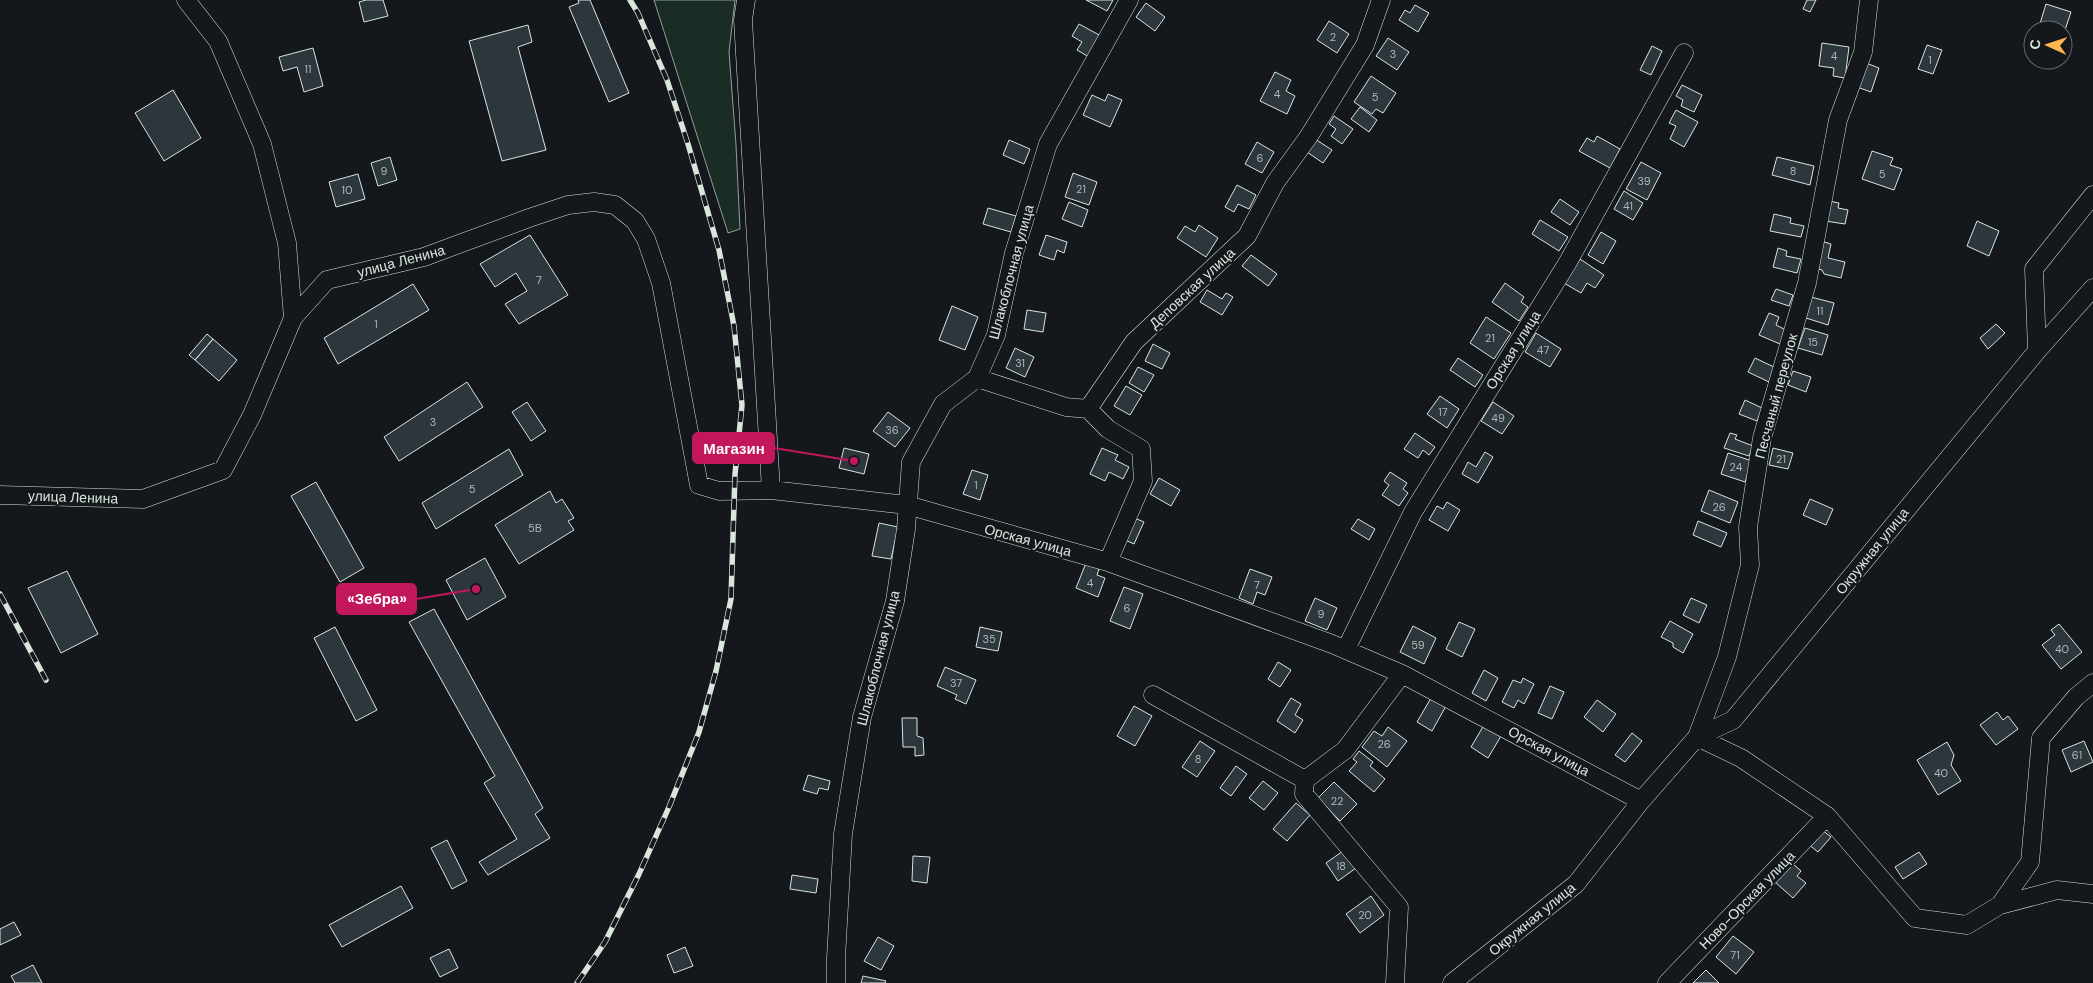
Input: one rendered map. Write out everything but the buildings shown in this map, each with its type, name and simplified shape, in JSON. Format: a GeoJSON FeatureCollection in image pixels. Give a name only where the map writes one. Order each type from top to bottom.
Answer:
{"type":"FeatureCollection","features":[{"type":"Feature","properties":{"kind":"street"},"geometry":{"type":"LineString","coordinates":[[186,0],[218,40],[262,144],[287,243],[293,318]]}},
{"type":"Feature","properties":{"kind":"street"},"geometry":{"type":"LineString","coordinates":[[746,0],[743,20],[771,490]]}},
{"type":"Feature","properties":{"kind":"street","name":"Шлакоблочная улица"},"geometry":{"type":"LineString","coordinates":[[836,983],[843,834],[862,717],[895,601],[906,530],[911,462],[943,404],[977,378],[996,335],[1014,253],[1048,144],[1129,0]]}},
{"type":"Feature","properties":{"kind":"street","name":"Деповская улица"},"geometry":{"type":"LineString","coordinates":[[1088,409],[1134,342],[1247,236],[1275,183],[1309,136],[1364,45],[1381,0]]}},
{"type":"Feature","properties":{"kind":"street","name":"Песчаный переулок"},"geometry":{"type":"LineString","coordinates":[[1641,801],[1697,737],[1726,657],[1750,564],[1748,527],[1762,438],[1807,283],[1838,120],[1863,52],[1869,0]]}},
{"type":"Feature","properties":{"kind":"street","name":"Орская улица"},"geometry":{"type":"LineString","coordinates":[[1346,649],[1412,512],[1568,262],[1684,53]]}},
{"type":"Feature","properties":{"kind":"street"},"geometry":{"type":"LineString","coordinates":[[2037,351],[2034,269],[2093,195]]}},
{"type":"Feature","properties":{"kind":"street","name":"улица Ленина"},"geometry":{"type":"LineString","coordinates":[[0,495],[143,499],[223,470],[252,415],[293,318],[327,280],[424,257],[568,205],[594,202],[615,205],[635,220],[646,239],[661,283],[699,485]]}},
{"type":"Feature","properties":{"kind":"street","name":"Окружная улица"},"geometry":{"type":"LineString","coordinates":[[1697,737],[1733,720],[2037,351],[2093,288]]}},
{"type":"Feature","properties":{"kind":"street"},"geometry":{"type":"LineString","coordinates":[[977,378],[1066,407],[1088,409],[1108,429],[1141,449],[1144,481],[1108,562]]}},
{"type":"Feature","properties":{"kind":"street","name":"Орская улица"},"geometry":{"type":"LineString","coordinates":[[699,485],[719,491],[771,490],[907,505],[1108,562],[1346,649],[1402,674],[1641,801]]}},
{"type":"Feature","properties":{"kind":"street"},"geometry":{"type":"LineString","coordinates":[[1395,983],[1399,907],[1304,794],[1305,780],[1345,750],[1402,674]]}},
{"type":"Feature","properties":{"kind":"street"},"geometry":{"type":"LineString","coordinates":[[2000,905],[2030,862],[2041,738],[2076,697],[2093,683]]}},
{"type":"Feature","properties":{"kind":"street"},"geometry":{"type":"LineString","coordinates":[[1153,695],[1305,780]]}},
{"type":"Feature","properties":{"kind":"street"},"geometry":{"type":"LineString","coordinates":[[1697,737],[1741,758],[1827,816],[1915,918],[1967,925],[2000,905],[2057,890],[2093,894]]}},
{"type":"Feature","properties":{"kind":"street","name":"Окружная улица"},"geometry":{"type":"LineString","coordinates":[[1452,983],[1576,884],[1641,801]]}},
{"type":"Feature","properties":{"kind":"street","name":"Ново-Орская улица"},"geometry":{"type":"LineString","coordinates":[[1667,983],[1827,816]]}},
{"type":"Feature","properties":{"kind":"green space"},"geometry":{"type":"Polygon","coordinates":[[[654,0],[735,0],[729,52],[740,229],[728,233],[654,0]]]}},
{"type":"Feature","properties":{"kind":"railway"},"geometry":{"type":"LineString","coordinates":[[577,983],[605,942],[639,874],[669,807],[699,732],[716,671],[731,599],[735,474],[742,405],[734,326],[719,250],[667,80],[638,13],[630,0]]}},
{"type":"Feature","properties":{"kind":"railway"},"geometry":{"type":"LineString","coordinates":[[0,594],[46,680]]}},
{"type":"Feature","properties":{"kind":"place","name":"Магазин"},"geometry":{"type":"Point","coordinates":[854,461]}},
{"type":"Feature","properties":{"kind":"place","name":"«Зебра»"},"geometry":{"type":"Point","coordinates":[476,589]}}]}
